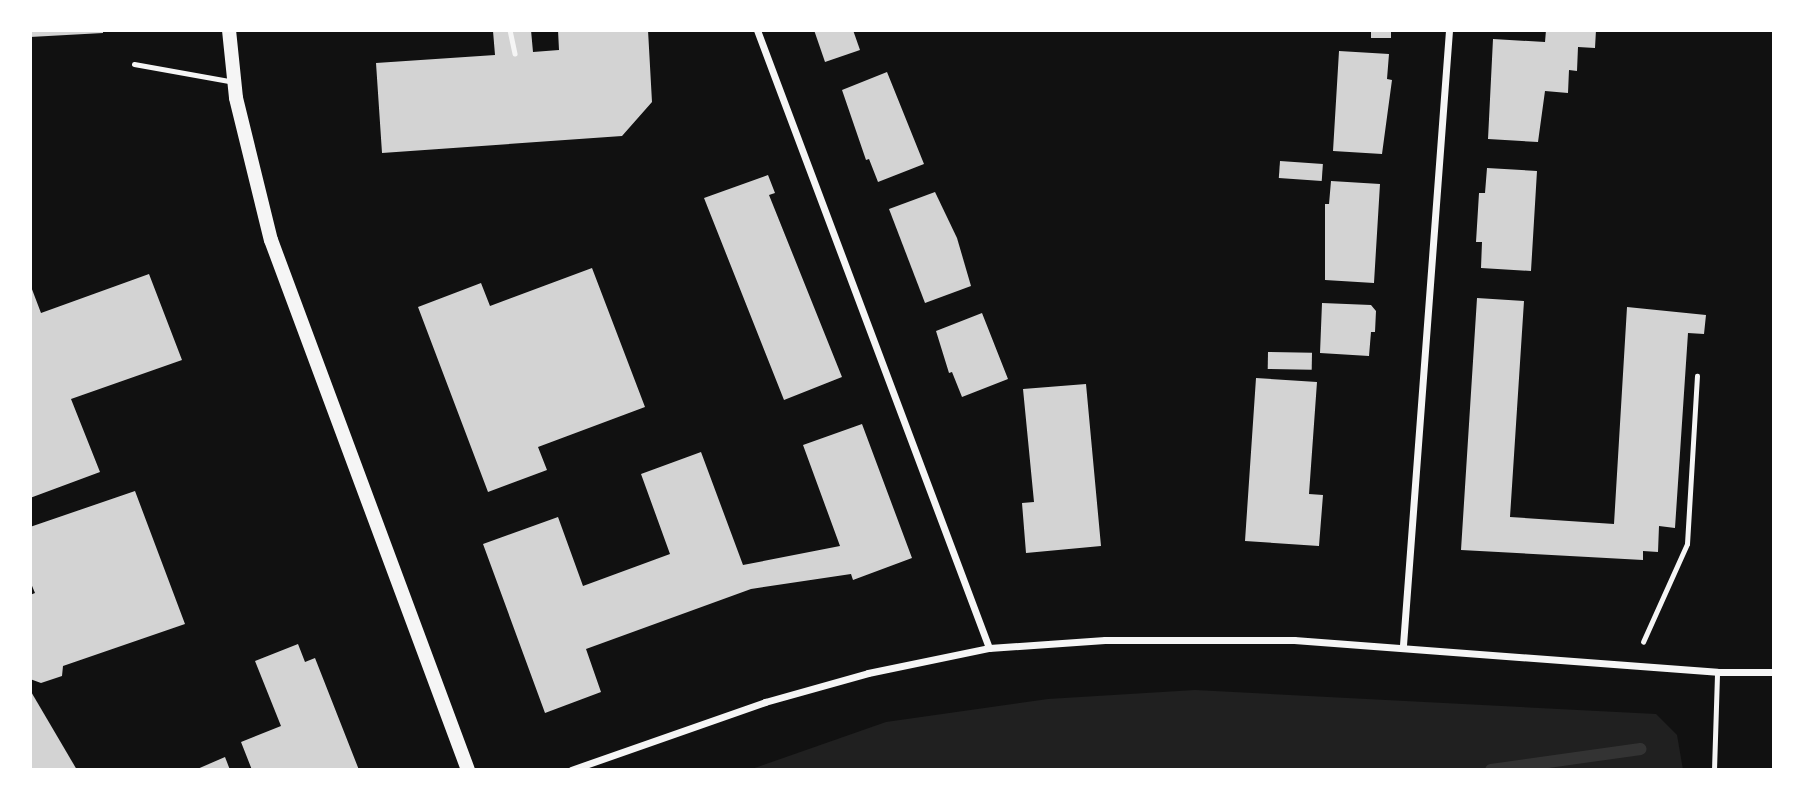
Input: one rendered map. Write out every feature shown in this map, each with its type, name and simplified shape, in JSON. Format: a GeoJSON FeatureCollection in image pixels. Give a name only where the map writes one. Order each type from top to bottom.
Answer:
{"type":"FeatureCollection","features":[{"type":"Feature","properties":{"kind":"main road"},"geometry":{"type":"LineString","coordinates":[[229,30],[234,82],[271,240],[468,770]]}},
{"type":"Feature","properties":{"kind":"street"},"geometry":{"type":"LineString","coordinates":[[757,30],[989,649]]}},
{"type":"Feature","properties":{"kind":"street"},"geometry":{"type":"LineString","coordinates":[[1403,645],[1449,30]]}},
{"type":"Feature","properties":{"kind":"street"},"geometry":{"type":"LineString","coordinates":[[570,770],[765,702],[868,673],[989,649],[1217,638],[1403,645],[1717,672],[1774,672]]}},
{"type":"Feature","properties":{"kind":"lane"},"geometry":{"type":"LineString","coordinates":[[134,65],[234,82]]}},
{"type":"Feature","properties":{"kind":"lane"},"geometry":{"type":"LineString","coordinates":[[1714,770],[1717,672]]}},
{"type":"Feature","properties":{"kind":"path"},"geometry":{"type":"LineString","coordinates":[[510,30],[515,54]]}},
{"type":"Feature","properties":{"kind":"path"},"geometry":{"type":"LineString","coordinates":[[1634,664],[1687,544],[1697,376]]}},
{"type":"Feature","properties":{"kind":"shaded area"},"geometry":{"type":"Polygon","coordinates":[[[1195,690],[1656,714],[1677,735],[1683,770],[749,770],[886,722],[1048,699],[1195,690]]]}},
{"type":"Feature","properties":{"kind":"building"},"geometry":{"type":"Polygon","coordinates":[[[30,30],[103,30],[103,33],[30,37],[30,30]]]}},
{"type":"Feature","properties":{"kind":"building"},"geometry":{"type":"Polygon","coordinates":[[[531,30],[533,52],[559,50],[558,30],[648,30],[652,102],[622,136],[382,153],[376,63],[495,55],[493,31],[531,30]]]}},
{"type":"Feature","properties":{"kind":"building"},"geometry":{"type":"Polygon","coordinates":[[[814,30],[853,30],[860,50],[825,62],[814,30]]]}},
{"type":"Feature","properties":{"kind":"building"},"geometry":{"type":"Polygon","coordinates":[[[1371,30],[1391,30],[1391,38],[1371,38],[1371,30]]]}},
{"type":"Feature","properties":{"kind":"building"},"geometry":{"type":"Polygon","coordinates":[[[1546,30],[1596,30],[1595,48],[1578,47],[1577,71],[1569,70],[1568,93],[1545,91],[1538,142],[1488,139],[1493,39],[1545,42],[1546,30]]]}},
{"type":"Feature","properties":{"kind":"building"},"geometry":{"type":"Polygon","coordinates":[[[1339,51],[1389,54],[1387,79],[1392,80],[1382,154],[1333,151],[1339,51]]]}},
{"type":"Feature","properties":{"kind":"building"},"geometry":{"type":"Polygon","coordinates":[[[887,72],[924,164],[878,182],[869,159],[866,160],[842,90],[887,72]]]}},
{"type":"Feature","properties":{"kind":"building"},"geometry":{"type":"Polygon","coordinates":[[[1280,161],[1323,164],[1322,181],[1279,178],[1280,161]]]}},
{"type":"Feature","properties":{"kind":"building"},"geometry":{"type":"Polygon","coordinates":[[[1487,168],[1537,171],[1531,271],[1481,268],[1482,242],[1476,242],[1479,193],[1485,193],[1487,168]]]}},
{"type":"Feature","properties":{"kind":"building"},"geometry":{"type":"Polygon","coordinates":[[[768,175],[775,193],[769,195],[842,377],[784,400],[704,198],[768,175]]]}},
{"type":"Feature","properties":{"kind":"building"},"geometry":{"type":"Polygon","coordinates":[[[1331,181],[1380,184],[1374,283],[1325,280],[1325,204],[1329,204],[1331,181]]]}},
{"type":"Feature","properties":{"kind":"building"},"geometry":{"type":"Polygon","coordinates":[[[935,192],[957,238],[971,286],[925,303],[889,209],[935,192]]]}},
{"type":"Feature","properties":{"kind":"building"},"geometry":{"type":"Polygon","coordinates":[[[592,268],[645,407],[538,447],[547,470],[488,492],[418,307],[481,283],[490,306],[592,268]]]}},
{"type":"Feature","properties":{"kind":"building"},"geometry":{"type":"Polygon","coordinates":[[[149,274],[182,360],[71,399],[100,472],[30,498],[30,284],[41,313],[149,274]]]}},
{"type":"Feature","properties":{"kind":"building"},"geometry":{"type":"Polygon","coordinates":[[[1477,298],[1524,301],[1510,517],[1614,524],[1627,307],[1706,315],[1704,334],[1688,333],[1675,528],[1659,526],[1658,552],[1643,551],[1643,560],[1461,550],[1477,298]]]}},
{"type":"Feature","properties":{"kind":"building"},"geometry":{"type":"Polygon","coordinates":[[[1322,303],[1371,305],[1376,311],[1375,332],[1371,332],[1369,356],[1320,353],[1322,303]]]}},
{"type":"Feature","properties":{"kind":"building"},"geometry":{"type":"Polygon","coordinates":[[[982,313],[1008,379],[962,397],[952,372],[949,373],[936,331],[982,313]]]}},
{"type":"Feature","properties":{"kind":"building"},"geometry":{"type":"Polygon","coordinates":[[[1268,352],[1312,353],[1312,370],[1268,369],[1268,352]]]}},
{"type":"Feature","properties":{"kind":"building"},"geometry":{"type":"Polygon","coordinates":[[[1256,378],[1317,382],[1309,494],[1323,495],[1319,546],[1245,541],[1256,378]]]}},
{"type":"Feature","properties":{"kind":"building"},"geometry":{"type":"Polygon","coordinates":[[[1086,384],[1101,546],[1026,553],[1022,503],[1034,502],[1023,389],[1086,384]]]}},
{"type":"Feature","properties":{"kind":"building"},"geometry":{"type":"Polygon","coordinates":[[[862,424],[912,558],[853,580],[851,574],[751,589],[586,649],[601,692],[545,713],[483,544],[558,517],[583,586],[670,554],[641,474],[701,452],[743,565],[840,546],[803,445],[862,424]]]}},
{"type":"Feature","properties":{"kind":"building"},"geometry":{"type":"Polygon","coordinates":[[[135,491],[185,624],[63,666],[62,676],[41,683],[30,679],[30,595],[35,593],[30,581],[30,527],[135,491]]]}},
{"type":"Feature","properties":{"kind":"building"},"geometry":{"type":"Polygon","coordinates":[[[298,644],[305,662],[315,658],[359,770],[252,770],[241,742],[281,726],[255,661],[298,644]]]}},
{"type":"Feature","properties":{"kind":"building"},"geometry":{"type":"Polygon","coordinates":[[[30,690],[77,770],[30,770],[30,690]]]}},
{"type":"Feature","properties":{"kind":"building"},"geometry":{"type":"Polygon","coordinates":[[[225,757],[230,770],[195,770],[225,757]]]}},
{"type":"Feature","properties":{"kind":"waterway"},"geometry":{"type":"LineString","coordinates":[[1491,770],[1641,749]]}}]}
